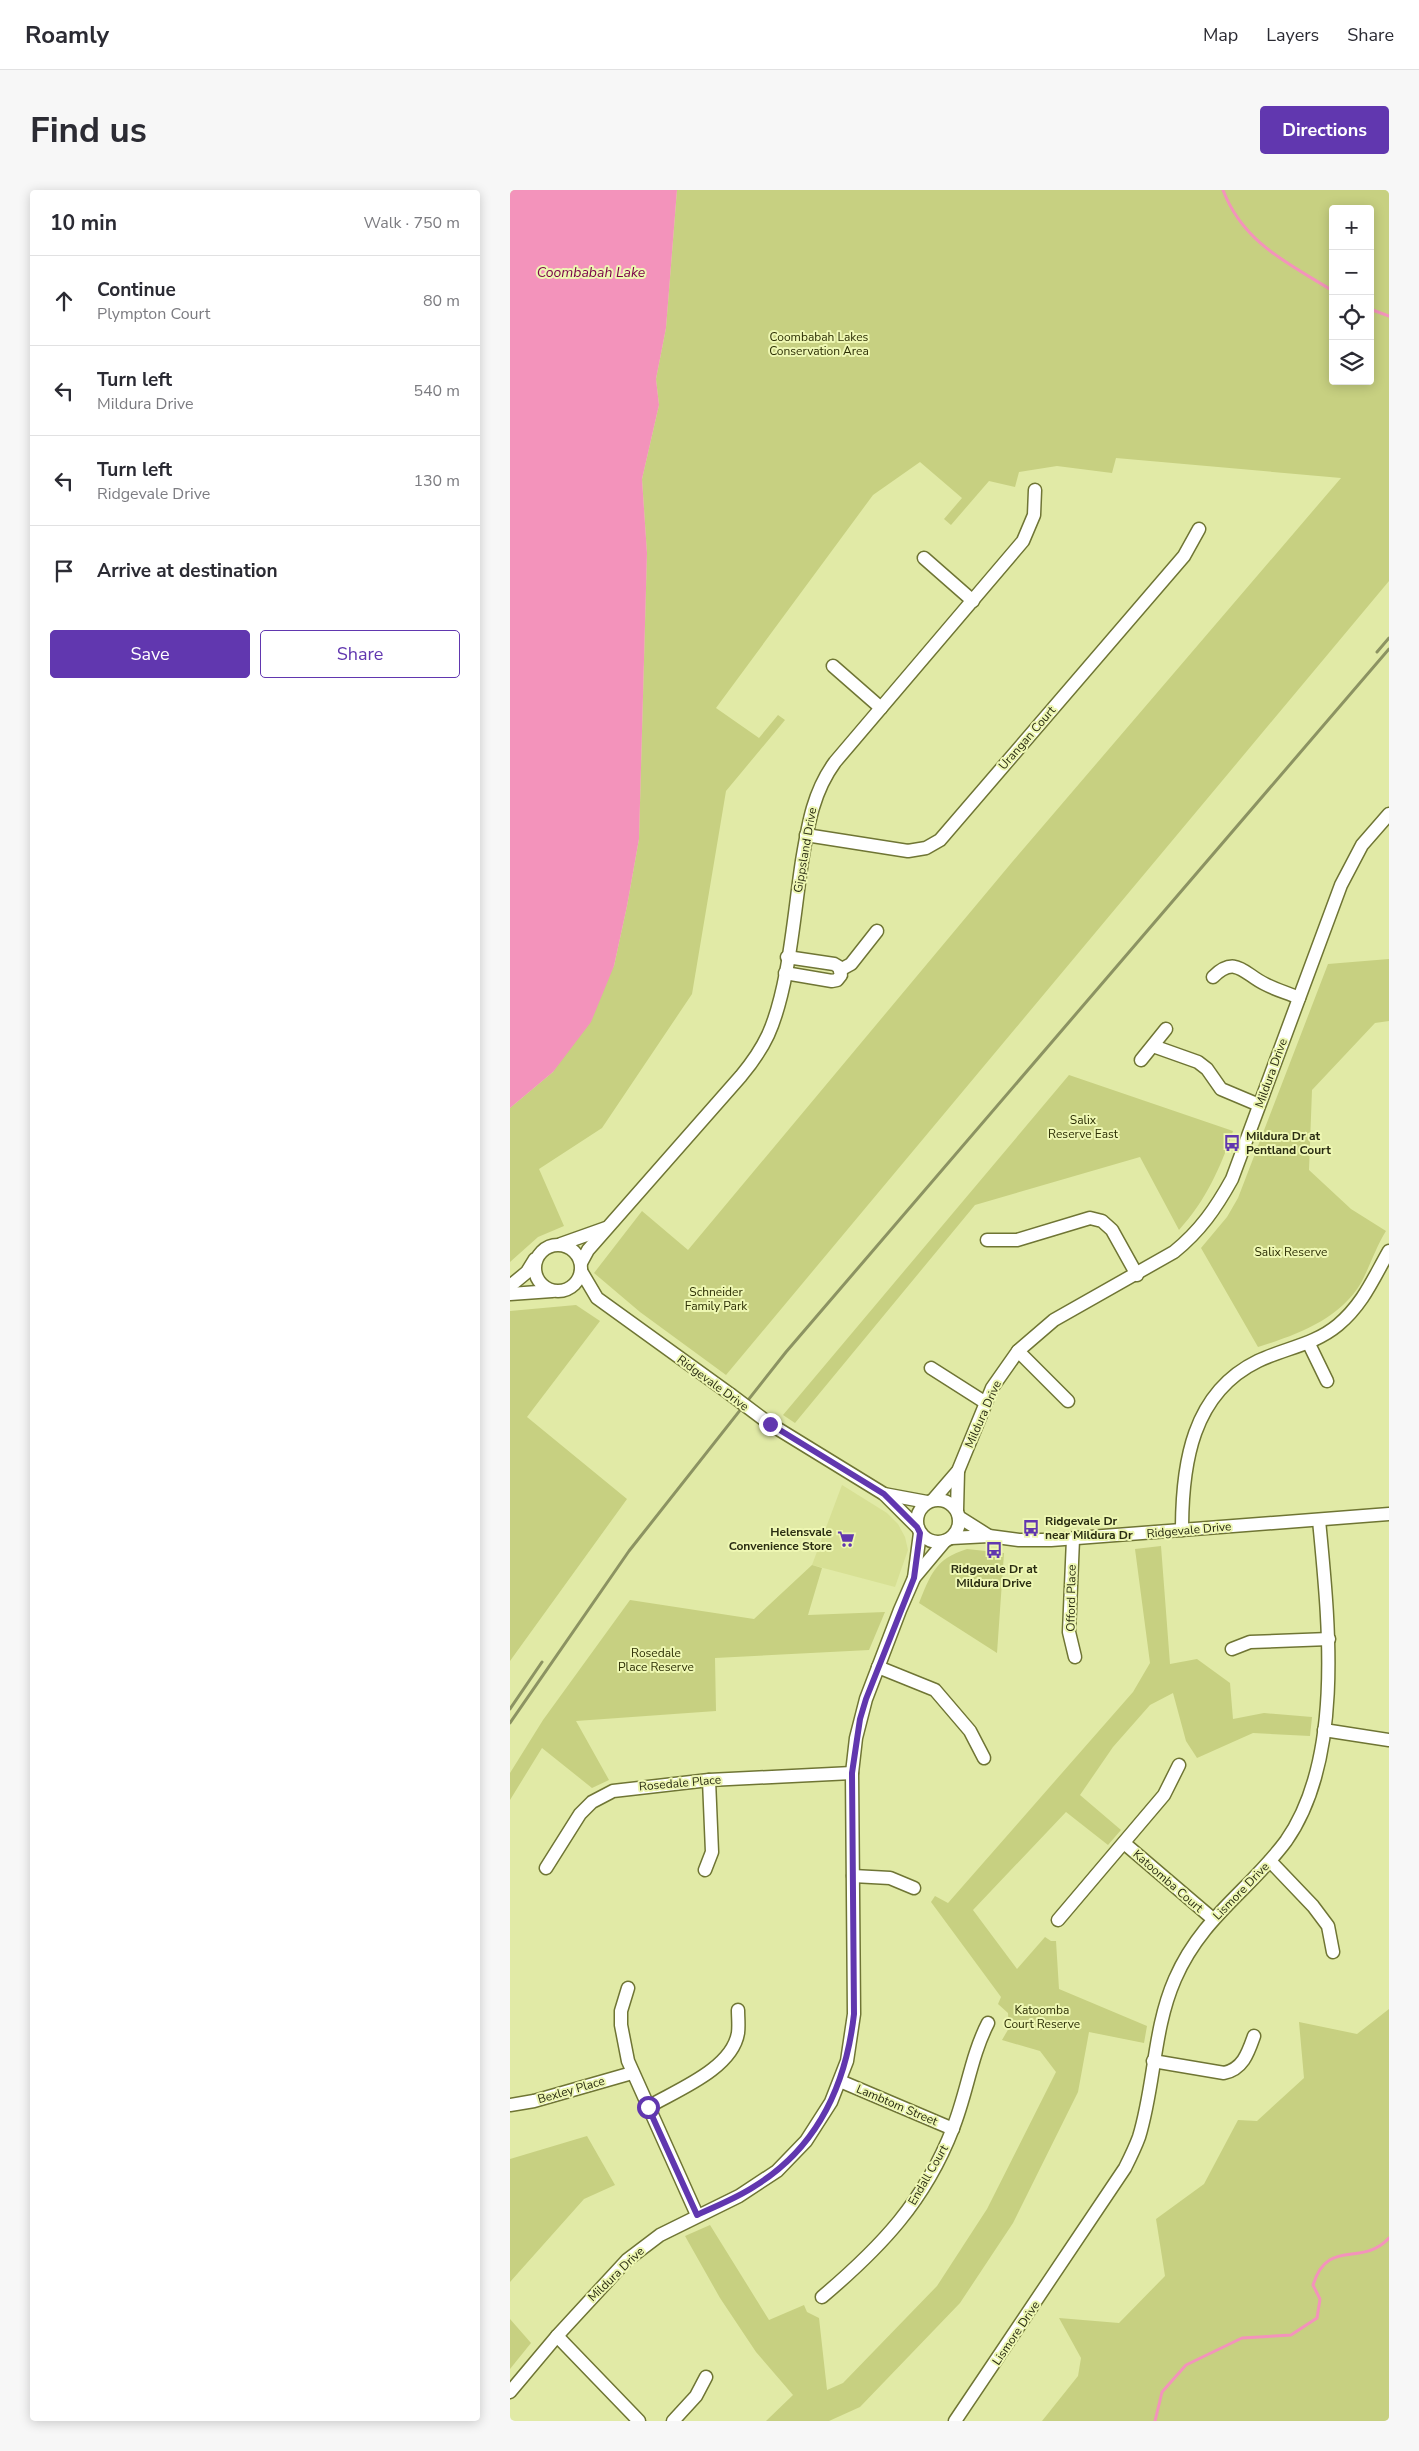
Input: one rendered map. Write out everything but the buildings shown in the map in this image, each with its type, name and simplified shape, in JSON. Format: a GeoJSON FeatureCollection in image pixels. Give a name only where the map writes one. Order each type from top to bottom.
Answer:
{"type":"FeatureCollection","features":[{"type":"Feature","properties":{"kind":"street","name":"Gippsland Drive"},"geometry":{"type":"LineString","coordinates":[[581,1267],[588,1250],[750,1064],[767,1036],[774,1020],[785,973],[806,835],[814,802],[828,772],[1026,536],[1034,515],[1035,490]]}},
{"type":"Feature","properties":{"kind":"street","name":"Urangan Court"},"geometry":{"type":"LineString","coordinates":[[806,835],[908,851],[926,848],[940,840],[1184,556],[1199,529]]}},
{"type":"Feature","properties":{"kind":"street"},"geometry":{"type":"LineString","coordinates":[[924,558],[973,600]]}},
{"type":"Feature","properties":{"kind":"street"},"geometry":{"type":"LineString","coordinates":[[833,666],[881,708]]}},
{"type":"Feature","properties":{"kind":"street","name":"Mildura Drive"},"geometry":{"type":"LineString","coordinates":[[930,1501],[958,1471],[992,1388],[1018,1351],[1054,1320],[1137,1275],[1174,1252],[1188,1240],[1214,1211],[1232,1179],[1351,862],[1366,840],[1389,814]]}},
{"type":"Feature","properties":{"kind":"street"},"geometry":{"type":"LineString","coordinates":[[840,970],[851,964],[877,931]]}},
{"type":"Feature","properties":{"kind":"street"},"geometry":{"type":"LineString","coordinates":[[787,957],[834,964],[840,970]]}},
{"type":"Feature","properties":{"kind":"street"},"geometry":{"type":"LineString","coordinates":[[1213,977],[1226,967],[1233,966],[1244,969],[1264,984],[1299,998]]}},
{"type":"Feature","properties":{"kind":"street"},"geometry":{"type":"LineString","coordinates":[[785,973],[832,981],[839,978],[840,970]]}},
{"type":"Feature","properties":{"kind":"street"},"geometry":{"type":"LineString","coordinates":[[1141,1060],[1166,1029]]}},
{"type":"Feature","properties":{"kind":"street"},"geometry":{"type":"LineString","coordinates":[[1153,1046],[1198,1062],[1207,1069],[1221,1089],[1259,1105]]}},
{"type":"Feature","properties":{"kind":"street"},"geometry":{"type":"LineString","coordinates":[[987,1240],[1017,1240],[1090,1218],[1102,1221],[1112,1230],[1137,1275]]}},
{"type":"Feature","properties":{"kind":"street","name":"Gippsland Drive"},"geometry":{"type":"LineString","coordinates":[[561,1244],[608,1227]]}},
{"type":"Feature","properties":{"kind":"street"},"geometry":{"type":"LineString","coordinates":[[510,1286],[527,1272],[537,1257],[547,1247],[561,1244],[574,1250],[581,1267],[575,1284],[558,1291],[548,1288],[537,1278],[535,1264],[537,1257]]}},
{"type":"Feature","properties":{"kind":"street"},"geometry":{"type":"LineString","coordinates":[[1182,1530],[1182,1500],[1192,1438],[1210,1402],[1232,1378],[1258,1361],[1309,1344],[1336,1327],[1352,1313],[1365,1297],[1389,1251]]}},
{"type":"Feature","properties":{"kind":"street","name":"Ridgevale Drive"},"geometry":{"type":"LineString","coordinates":[[581,1267],[596,1298]]}},
{"type":"Feature","properties":{"kind":"street"},"geometry":{"type":"LineString","coordinates":[[1377,1275],[1389,1281]]}},
{"type":"Feature","properties":{"kind":"street","name":"Ridgevale Drive"},"geometry":{"type":"LineString","coordinates":[[510,1294],[558,1291],[596,1298],[770,1424],[884,1494],[919,1530]]}},
{"type":"Feature","properties":{"kind":"street"},"geometry":{"type":"LineString","coordinates":[[1309,1344],[1327,1381]]}},
{"type":"Feature","properties":{"kind":"street"},"geometry":{"type":"LineString","coordinates":[[1018,1351],[1068,1401]]}},
{"type":"Feature","properties":{"kind":"street"},"geometry":{"type":"LineString","coordinates":[[931,1368],[986,1403]]}},
{"type":"Feature","properties":{"kind":"street","name":"Mildura Drive"},"geometry":{"type":"LineString","coordinates":[[958,1471],[958,1514]]}},
{"type":"Feature","properties":{"kind":"street","name":"Ridgevale Drive"},"geometry":{"type":"LineString","coordinates":[[884,1494],[930,1501]]}},
{"type":"Feature","properties":{"kind":"street"},"geometry":{"type":"LineString","coordinates":[[930,1501],[947,1501],[958,1514],[958,1529],[948,1540],[931,1541],[919,1530],[918,1513],[930,1501]]}},
{"type":"Feature","properties":{"kind":"street","name":"Ridgevale Drive"},"geometry":{"type":"LineString","coordinates":[[958,1514],[989,1536]]}},
{"type":"Feature","properties":{"kind":"street","name":"Ridgevale Drive"},"geometry":{"type":"LineString","coordinates":[[948,1540],[989,1536],[1036,1541],[1073,1539],[1389,1514]]}},
{"type":"Feature","properties":{"kind":"street","name":"Lismore Drive"},"geometry":{"type":"LineString","coordinates":[[955,2421],[1080,2246],[1125,2168],[1139,2138],[1166,2002],[1175,1979],[1194,1943],[1212,1920],[1270,1861],[1300,1819],[1315,1775],[1324,1730],[1330,1674],[1319,1520]]}},
{"type":"Feature","properties":{"kind":"street","name":"Mildura Drive"},"geometry":{"type":"LineString","coordinates":[[510,2392],[556,2336],[627,2260],[660,2235],[697,2215],[739,2196],[777,2171],[806,2141],[818,2125],[840,2081],[850,2046],[854,2014],[852,1773],[860,1719],[878,1667],[914,1578],[919,1530]]}},
{"type":"Feature","properties":{"kind":"street","name":"Offord Place"},"geometry":{"type":"LineString","coordinates":[[1073,1539],[1069,1632],[1075,1657]]}},
{"type":"Feature","properties":{"kind":"street","name":"Mildura Drive"},"geometry":{"type":"LineString","coordinates":[[914,1578],[948,1540]]}},
{"type":"Feature","properties":{"kind":"street"},"geometry":{"type":"LineString","coordinates":[[1232,1649],[1250,1642],[1329,1640]]}},
{"type":"Feature","properties":{"kind":"street"},"geometry":{"type":"LineString","coordinates":[[878,1667],[935,1690],[970,1730],[984,1758]]}},
{"type":"Feature","properties":{"kind":"street"},"geometry":{"type":"LineString","coordinates":[[1324,1730],[1389,1740]]}},
{"type":"Feature","properties":{"kind":"street","name":"Katoomba Court"},"geometry":{"type":"LineString","coordinates":[[1058,1920],[1164,1795],[1179,1765]]}},
{"type":"Feature","properties":{"kind":"street","name":"Rosedale Place"},"geometry":{"type":"LineString","coordinates":[[546,1868],[580,1814],[602,1795],[624,1788],[709,1780],[852,1773]]}},
{"type":"Feature","properties":{"kind":"street"},"geometry":{"type":"LineString","coordinates":[[705,1870],[712,1852],[709,1780]]}},
{"type":"Feature","properties":{"kind":"street","name":"Katoomba Court"},"geometry":{"type":"LineString","coordinates":[[1124,1843],[1212,1920]]}},
{"type":"Feature","properties":{"kind":"street"},"geometry":{"type":"LineString","coordinates":[[1270,1861],[1314,1906],[1328,1926],[1332,1952]]}},
{"type":"Feature","properties":{"kind":"street"},"geometry":{"type":"LineString","coordinates":[[854,1876],[890,1878],[914,1888]]}},
{"type":"Feature","properties":{"kind":"street"},"geometry":{"type":"LineString","coordinates":[[628,1988],[621,2011],[621,2025],[632,2073],[697,2215]]}},
{"type":"Feature","properties":{"kind":"street"},"geometry":{"type":"LineString","coordinates":[[648,2107],[715,2068],[725,2059],[738,2033],[738,2010]]}},
{"type":"Feature","properties":{"kind":"street","name":"Endall Court"},"geometry":{"type":"LineString","coordinates":[[822,2297],[864,2261],[896,2227],[929,2177],[953,2129],[965,2094],[976,2046],[988,2023]]}},
{"type":"Feature","properties":{"kind":"street"},"geometry":{"type":"LineString","coordinates":[[1153,2061],[1224,2073],[1234,2071],[1248,2054],[1254,2036]]}},
{"type":"Feature","properties":{"kind":"street","name":"Bexley Place"},"geometry":{"type":"LineString","coordinates":[[510,2105],[534,2101],[632,2073]]}},
{"type":"Feature","properties":{"kind":"street","name":"Lambtom Street"},"geometry":{"type":"LineString","coordinates":[[840,2081],[953,2129]]}},
{"type":"Feature","properties":{"kind":"street"},"geometry":{"type":"LineString","coordinates":[[556,2336],[639,2421]]}},
{"type":"Feature","properties":{"kind":"street"},"geometry":{"type":"LineString","coordinates":[[673,2421],[696,2396],[706,2377]]}},
{"type":"Feature","properties":{"kind":"shaded area"},"geometry":{"type":"Polygon","coordinates":[[[842,1485],[887,1513],[898,1524],[905,1537],[908,1550],[895,1587],[812,1565],[842,1485]]]}},
{"type":"Feature","properties":{"kind":"green space","name":"Coombabah Lakes Conservation Area"},"geometry":{"type":"Polygon","coordinates":[[[677,190],[1389,190],[1389,581],[726,1375],[640,1312],[594,1273],[642,1211],[688,1250],[1013,861],[1341,478],[1116,458],[1112,473],[1057,466],[1019,472],[1015,487],[989,481],[951,525],[944,519],[962,498],[920,462],[873,495],[716,708],[759,738],[778,715],[785,720],[726,791],[692,994],[602,1128],[539,1169],[564,1226],[538,1237],[510,1262],[510,1108],[553,1072],[614,966],[639,839],[647,553],[642,479],[659,405],[656,379],[666,328],[677,190]]]}},
{"type":"Feature","properties":{"kind":"green space","name":"Salix Reserve"},"geometry":{"type":"Polygon","coordinates":[[[1389,959],[1389,1021],[1375,1023],[1312,1090],[1309,1170],[1351,1209],[1386,1231],[1361,1283],[1341,1307],[1316,1324],[1258,1347],[1201,1248],[1227,1217],[1238,1198],[1328,964],[1389,959]]]}},
{"type":"Feature","properties":{"kind":"green space","name":"Salix Reserve East"},"geometry":{"type":"Polygon","coordinates":[[[1069,1075],[1233,1131],[1205,1196],[1189,1219],[1179,1230],[1140,1157],[975,1205],[795,1423],[783,1415],[1069,1075]]]}},
{"type":"Feature","properties":{"kind":"green space"},"geometry":{"type":"Polygon","coordinates":[[[576,1305],[600,1321],[527,1417],[627,1499],[510,1661],[510,1311],[576,1305]]]}},
{"type":"Feature","properties":{"kind":"green space","name":"Katoomba Court Reserve"},"geometry":{"type":"Polygon","coordinates":[[[1161,1546],[1170,1664],[1197,1659],[1230,1683],[1233,1719],[1264,1713],[1312,1717],[1310,1736],[1253,1733],[1197,1758],[1186,1741],[1173,1693],[1150,1705],[1113,1747],[1080,1795],[1121,1830],[1108,1845],[1066,1812],[973,1910],[1017,1969],[1045,1937],[1051,1941],[1056,1941],[1059,1989],[1147,2026],[1144,2043],[1089,2032],[1078,2092],[1013,2223],[960,2303],[860,2407],[829,2421],[766,2421],[793,2395],[756,2352],[720,2298],[685,2236],[710,2225],[769,2320],[804,2305],[807,2312],[819,2318],[827,2390],[843,2383],[937,2286],[987,2209],[1056,2072],[1040,2051],[1002,2040],[1009,2028],[1008,2013],[998,2004],[1001,1997],[931,1902],[935,1896],[948,1903],[1133,1692],[1150,1663],[1135,1549],[1161,1546]]]}},
{"type":"Feature","properties":{"kind":"green space"},"geometry":{"type":"Polygon","coordinates":[[[967,1549],[1004,1553],[997,1653],[919,1603],[931,1576],[941,1563],[956,1553],[967,1549]]]}},
{"type":"Feature","properties":{"kind":"green space","name":"Rosedale Place Reserve"},"geometry":{"type":"Polygon","coordinates":[[[812,1565],[822,1568],[808,1615],[885,1612],[869,1650],[715,1658],[716,1711],[576,1721],[609,1780],[592,1788],[542,1748],[510,1800],[510,1773],[543,1720],[630,1600],[754,1619],[812,1565]]]}},
{"type":"Feature","properties":{"kind":"green space"},"geometry":{"type":"Polygon","coordinates":[[[1389,2009],[1389,2421],[1042,2421],[1078,2376],[1081,2358],[1059,2318],[1119,2323],[1165,2276],[1156,2219],[1204,2184],[1238,2120],[1257,2121],[1304,2078],[1299,2022],[1357,2034],[1389,2009]]]}},
{"type":"Feature","properties":{"kind":"green space"},"geometry":{"type":"Polygon","coordinates":[[[587,2136],[615,2185],[584,2199],[510,2282],[510,2159],[587,2136]]]}},
{"type":"Feature","properties":{"kind":"green space"},"geometry":{"type":"Polygon","coordinates":[[[510,2319],[531,2343],[510,2369],[510,2319]]]}},
{"type":"Feature","properties":{"kind":"water","name":"Coombabah Lake"},"geometry":{"type":"Polygon","coordinates":[[[510,190],[677,190],[666,328],[656,379],[659,405],[642,479],[647,553],[639,839],[627,906],[614,966],[591,1022],[553,1072],[510,1108],[510,190]]]}},
{"type":"Feature","properties":{"kind":"waterway"},"geometry":{"type":"LineString","coordinates":[[1223,190],[1242,224],[1255,238],[1284,261],[1329,289]]}},
{"type":"Feature","properties":{"kind":"waterway"},"geometry":{"type":"LineString","coordinates":[[1374,310],[1389,316]]}},
{"type":"Feature","properties":{"kind":"waterway"},"geometry":{"type":"LineString","coordinates":[[1155,2421],[1162,2392],[1186,2365],[1242,2338],[1291,2335],[1317,2318],[1320,2299],[1313,2285],[1319,2270],[1327,2262],[1336,2257],[1378,2247],[1389,2238]]}},
{"type":"Feature","properties":{"kind":"railway"},"geometry":{"type":"LineString","coordinates":[[1377,652],[1389,638]]}},
{"type":"Feature","properties":{"kind":"railway"},"geometry":{"type":"LineString","coordinates":[[510,1723],[629,1551],[786,1352],[1389,649]]}},
{"type":"Feature","properties":{"kind":"railway"},"geometry":{"type":"LineString","coordinates":[[510,1709],[542,1662]]}},
{"type":"Feature","properties":{"kind":"place","name":"Mildura Dr at Pentland Court"},"geometry":{"type":"Point","coordinates":[1232,1143]}},
{"type":"Feature","properties":{"kind":"place","name":"Ridgevale Dr near Mildura Dr"},"geometry":{"type":"Point","coordinates":[1031,1528]}},
{"type":"Feature","properties":{"kind":"place","name":"Helensvale Convenience Store"},"geometry":{"type":"Point","coordinates":[846,1539]}},
{"type":"Feature","properties":{"kind":"place","name":"Ridgevale Dr at Mildura Drive"},"geometry":{"type":"Point","coordinates":[994,1550]}},
{"type":"Feature","properties":{"kind":"route"},"geometry":{"type":"LineString","coordinates":[[648,2107],[697,2215],[756,2186],[777,2171],[806,2141],[831,2102],[847,2061],[851,2039],[854,2014],[852,1773],[856,1738],[866,1699],[914,1578],[920,1533],[917,1527],[884,1494],[770,1424]]}},
{"type":"Feature","properties":{"kind":"park label","name":"Schneider Family Park"},"geometry":{"type":"Point","coordinates":[716,1299]}}]}
